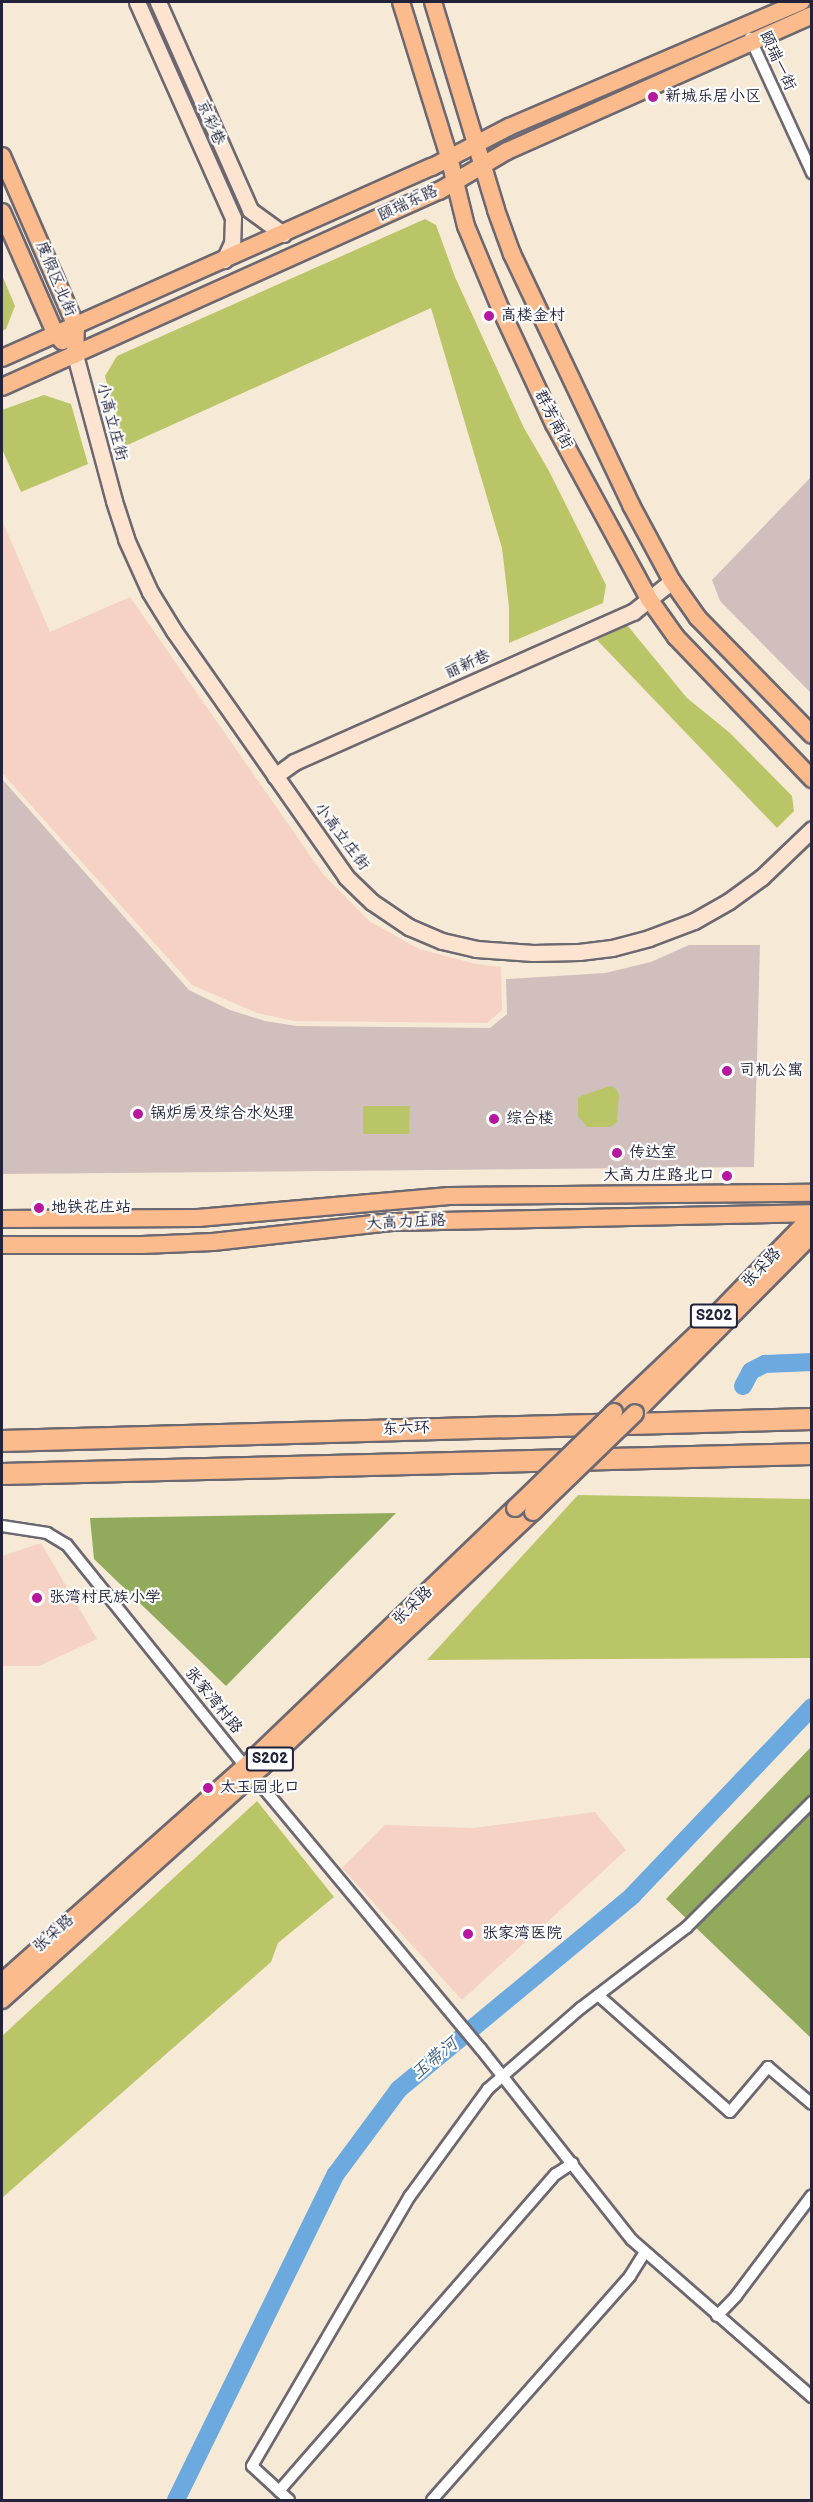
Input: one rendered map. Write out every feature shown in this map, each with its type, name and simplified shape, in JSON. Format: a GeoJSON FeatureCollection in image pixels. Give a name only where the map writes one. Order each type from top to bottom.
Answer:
{"type":"FeatureCollection","features":[{"type":"Feature","properties":{"kind":"highway","name":"东六环"},"geometry":{"type":"LineString","coordinates":[[4,1440],[812,1419]]}},
{"type":"Feature","properties":{"kind":"highway"},"geometry":{"type":"LineString","coordinates":[[2,1474],[806,1455]]}},
{"type":"Feature","properties":{"kind":"main road","name":"群芳南街"},"geometry":{"type":"LineString","coordinates":[[401,2],[471,237],[539,393],[649,599],[676,637],[812,779]]}},
{"type":"Feature","properties":{"kind":"main road","name":"群芳南街"},"geometry":{"type":"LineString","coordinates":[[433,2],[482,166],[512,254],[631,505],[672,581],[698,618],[812,735]]}},
{"type":"Feature","properties":{"kind":"main road","name":"颐瑞东路"},"geometry":{"type":"LineString","coordinates":[[2,387],[439,191],[507,151],[748,34],[801,2]]}},
{"type":"Feature","properties":{"kind":"main road","name":"颐瑞东路"},"geometry":{"type":"LineString","coordinates":[[2,358],[283,234],[476,143],[748,34],[812,15]]}},
{"type":"Feature","properties":{"kind":"main road","name":"度假区北街"},"geometry":{"type":"LineString","coordinates":[[2,156],[76,326],[75,355]]}},
{"type":"Feature","properties":{"kind":"main road","name":"度假区北街"},"geometry":{"type":"LineString","coordinates":[[2,212],[55,333],[75,355]]}},
{"type":"Feature","properties":{"kind":"main road"},"geometry":{"type":"LineString","coordinates":[[749,1192],[759,1200],[759,1207],[752,1215]]}},
{"type":"Feature","properties":{"kind":"main road","name":"大高力庄路"},"geometry":{"type":"LineString","coordinates":[[2,1219],[198,1218],[449,1196],[812,1193]]}},
{"type":"Feature","properties":{"kind":"main road","name":"大高力庄路"},"geometry":{"type":"LineString","coordinates":[[2,1245],[142,1245],[213,1242],[391,1222],[812,1214]]}},
{"type":"Feature","properties":{"kind":"main road","name":"张采路"},"geometry":{"type":"LineString","coordinates":[[2,1982],[250,1771],[515,1508],[705,1326],[812,1214]]}},
{"type":"Feature","properties":{"kind":"main road","name":"张采路"},"geometry":{"type":"LineString","coordinates":[[2,2000],[533,1512],[635,1413],[812,1234]]}},
{"type":"Feature","properties":{"kind":"street","name":"京彩巷"},"geometry":{"type":"LineString","coordinates":[[137,2],[233,218],[233,237],[224,260]]}},
{"type":"Feature","properties":{"kind":"street","name":"京彩巷"},"geometry":{"type":"LineString","coordinates":[[158,2],[250,210],[283,234]]}},
{"type":"Feature","properties":{"kind":"street","name":"颐瑞一街"},"geometry":{"type":"LineString","coordinates":[[748,34],[812,173]]}},
{"type":"Feature","properties":{"kind":"street","name":"小高立庄街"},"geometry":{"type":"LineString","coordinates":[[75,355],[126,539],[150,592],[174,631],[346,877],[372,902],[409,927],[442,941],[502,952],[579,952],[612,948],[649,938],[694,921],[762,877],[812,829]]}},
{"type":"Feature","properties":{"kind":"street","name":"丽新巷"},"geometry":{"type":"LineString","coordinates":[[275,776],[294,762],[627,615],[672,581]]}},
{"type":"Feature","properties":{"kind":"street","name":"张家湾村路"},"geometry":{"type":"LineString","coordinates":[[2,1526],[47,1533],[67,1545],[250,1771],[481,2049],[632,2240],[812,2397]]}},
{"type":"Feature","properties":{"kind":"street"},"geometry":{"type":"LineString","coordinates":[[289,2500],[252,2466],[410,2196],[488,2089],[598,1995],[687,1928],[812,1802]]}},
{"type":"Feature","properties":{"kind":"street"},"geometry":{"type":"LineString","coordinates":[[598,1995],[730,2112],[768,2067],[812,2104]]}},
{"type":"Feature","properties":{"kind":"street"},"geometry":{"type":"LineString","coordinates":[[279,2491],[556,2174],[573,2163]]}},
{"type":"Feature","properties":{"kind":"street"},"geometry":{"type":"LineString","coordinates":[[717,2316],[736,2296],[812,2195]]}},
{"type":"Feature","properties":{"kind":"street"},"geometry":{"type":"LineString","coordinates":[[432,2500],[630,2276],[645,2252]]}},
{"type":"Feature","properties":{"kind":"shaded area"},"geometry":{"type":"Polygon","coordinates":[[[811,477],[811,693],[720,601],[712,580],[811,477]]]}},
{"type":"Feature","properties":{"kind":"shaded area"},"geometry":{"type":"Polygon","coordinates":[[[2,520],[50,632],[130,597],[323,874],[369,921],[419,949],[476,964],[501,967],[502,1010],[487,1023],[294,1021],[257,1013],[192,985],[2,773],[2,520]]]}},
{"type":"Feature","properties":{"kind":"shaded area"},"geometry":{"type":"Polygon","coordinates":[[[2,779],[189,990],[230,1010],[265,1021],[297,1026],[490,1028],[507,1014],[506,979],[605,973],[651,962],[689,945],[760,945],[754,1167],[2,1174],[2,779]]]}},
{"type":"Feature","properties":{"kind":"shaded area","name":"张湾村民族小学"},"geometry":{"type":"Polygon","coordinates":[[[41,1543],[97,1639],[39,1666],[2,1666],[2,1556],[41,1543]]]}},
{"type":"Feature","properties":{"kind":"shaded area","name":"张家湾医院"},"geometry":{"type":"Polygon","coordinates":[[[595,1812],[626,1850],[462,2000],[342,1868],[385,1825],[473,1828],[595,1812]]]}},
{"type":"Feature","properties":{"kind":"green space"},"geometry":{"type":"Polygon","coordinates":[[[425,219],[436,225],[455,277],[524,428],[549,471],[606,585],[603,603],[509,643],[509,607],[502,548],[431,308],[123,447],[105,376],[117,356],[425,219]]]}},
{"type":"Feature","properties":{"kind":"green space"},"geometry":{"type":"Polygon","coordinates":[[[2,275],[15,306],[6,329],[2,331],[2,275]]]}},
{"type":"Feature","properties":{"kind":"green space"},"geometry":{"type":"Polygon","coordinates":[[[44,395],[71,404],[88,464],[21,492],[2,449],[2,410],[44,395]]]}},
{"type":"Feature","properties":{"kind":"green space"},"geometry":{"type":"Polygon","coordinates":[[[627,625],[687,698],[730,733],[792,796],[794,811],[777,828],[597,640],[627,625]]]}},
{"type":"Feature","properties":{"kind":"green space"},"geometry":{"type":"Polygon","coordinates":[[[610,1086],[615,1088],[619,1094],[617,1122],[610,1127],[587,1127],[578,1116],[578,1097],[610,1086]]]}},
{"type":"Feature","properties":{"kind":"green space"},"geometry":{"type":"Polygon","coordinates":[[[363,1106],[410,1106],[409,1134],[363,1134],[363,1106]]]}},
{"type":"Feature","properties":{"kind":"green space"},"geometry":{"type":"Polygon","coordinates":[[[578,1495],[811,1499],[811,1658],[427,1660],[578,1495]]]}},
{"type":"Feature","properties":{"kind":"green space"},"geometry":{"type":"Polygon","coordinates":[[[396,1513],[226,1686],[94,1559],[90,1518],[396,1513]]]}},
{"type":"Feature","properties":{"kind":"green space"},"geometry":{"type":"Polygon","coordinates":[[[811,1747],[811,2038],[666,1899],[811,1747]]]}},
{"type":"Feature","properties":{"kind":"green space"},"geometry":{"type":"Polygon","coordinates":[[[257,1801],[334,1897],[278,1943],[271,1962],[2,2198],[2,2036],[257,1801]]]}},
{"type":"Feature","properties":{"kind":"waterway","name":"玉带河"},"geometry":{"type":"LineString","coordinates":[[743,1386],[751,1371],[765,1364],[812,1362]]}},
{"type":"Feature","properties":{"kind":"waterway","name":"玉带河"},"geometry":{"type":"LineString","coordinates":[[176,2500],[336,2174],[399,2089],[632,1896],[812,1707]]}},
{"type":"Feature","properties":{"kind":"place","name":"新城乐居小区"},"geometry":{"type":"Point","coordinates":[653,97]}},
{"type":"Feature","properties":{"kind":"place","name":"高楼金村"},"geometry":{"type":"Point","coordinates":[489,316]}},
{"type":"Feature","properties":{"kind":"place","name":"司机公寓"},"geometry":{"type":"Point","coordinates":[727,1071]}},
{"type":"Feature","properties":{"kind":"place","name":"锅炉房及综合水处理"},"geometry":{"type":"Point","coordinates":[138,1114]}},
{"type":"Feature","properties":{"kind":"place","name":"综合楼"},"geometry":{"type":"Point","coordinates":[494,1119]}},
{"type":"Feature","properties":{"kind":"place","name":"传达室"},"geometry":{"type":"Point","coordinates":[617,1153]}},
{"type":"Feature","properties":{"kind":"place","name":"大高力庄路北口"},"geometry":{"type":"Point","coordinates":[727,1176]}},
{"type":"Feature","properties":{"kind":"place","name":"地铁花庄站"},"geometry":{"type":"Point","coordinates":[39,1208]}},
{"type":"Feature","properties":{"kind":"place","name":"张湾村民族小学"},"geometry":{"type":"Point","coordinates":[37,1598]}},
{"type":"Feature","properties":{"kind":"place","name":"太玉园北口"},"geometry":{"type":"Point","coordinates":[208,1788]}},
{"type":"Feature","properties":{"kind":"place","name":"张家湾医院"},"geometry":{"type":"Point","coordinates":[468,1934]}}]}
